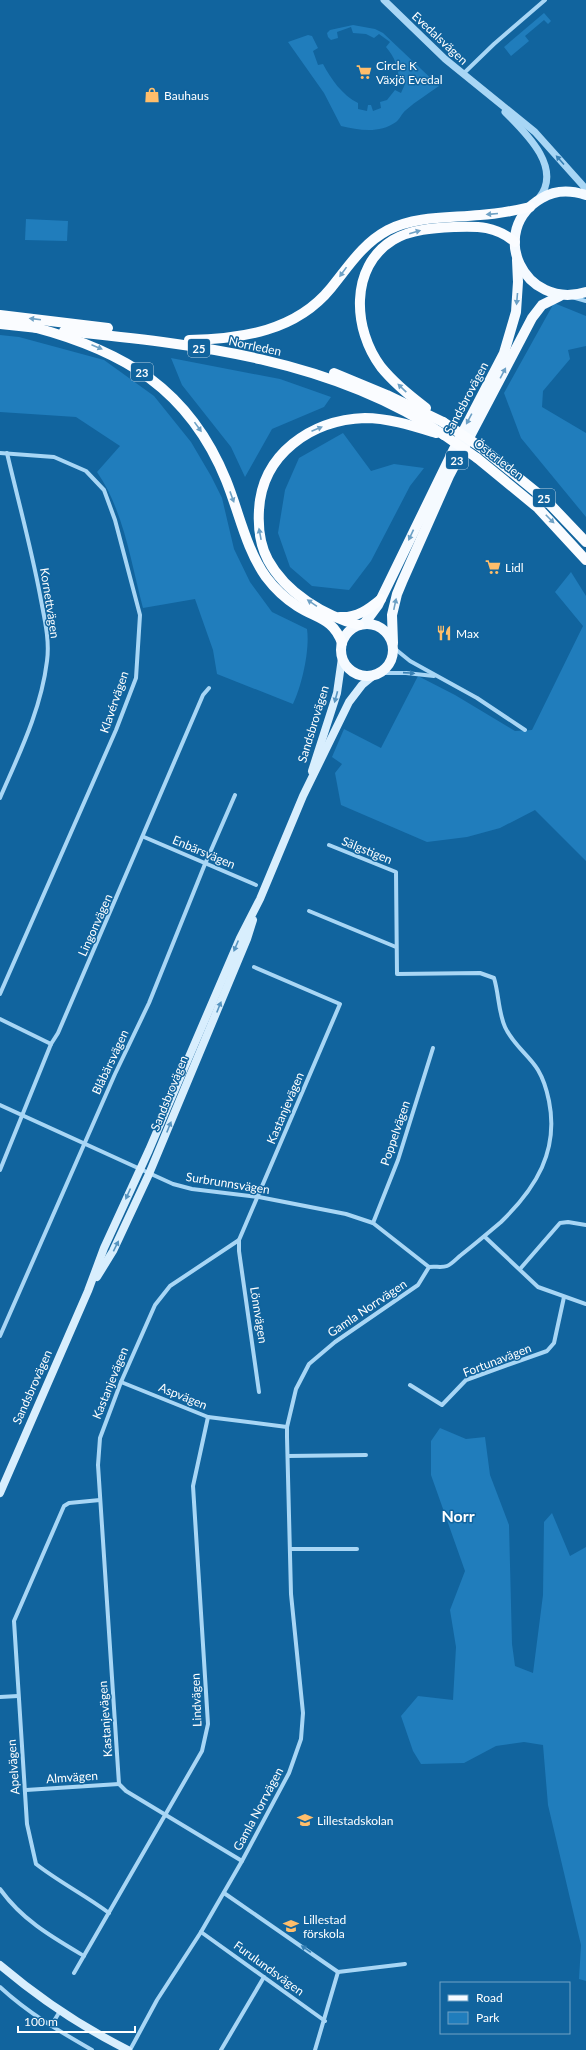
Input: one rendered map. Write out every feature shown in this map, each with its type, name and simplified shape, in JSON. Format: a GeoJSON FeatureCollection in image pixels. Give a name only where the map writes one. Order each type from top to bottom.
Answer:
{"type":"FeatureCollection","features":[{"type":"Feature","properties":{"kind":"highway"},"geometry":{"type":"LineString","coordinates":[[189,340],[214,339],[253,334],[285,324],[312,307],[323,298],[361,249],[378,236],[400,225],[427,219],[500,213],[534,204]]}},
{"type":"Feature","properties":{"kind":"highway"},"geometry":{"type":"LineString","coordinates":[[443,422],[406,392],[381,366],[375,356],[369,344],[362,319],[360,300],[362,279],[366,269],[381,250],[393,240],[419,231],[485,227],[499,231],[515,242]]}},
{"type":"Feature","properties":{"kind":"highway","name":"Norrleden"},"geometry":{"type":"LineString","coordinates":[[0,315],[189,340],[266,354],[332,372],[381,392],[443,422]]}},
{"type":"Feature","properties":{"kind":"highway","name":"Norrleden"},"geometry":{"type":"LineString","coordinates":[[0,324],[148,340],[272,362],[330,378],[384,400],[444,435]]}},
{"type":"Feature","properties":{"kind":"highway","name":"23"},"geometry":{"type":"LineString","coordinates":[[33,327],[69,336],[119,358],[143,372],[183,409],[198,427],[218,460],[254,555],[266,577],[286,599],[334,626],[342,643]]}},
{"type":"Feature","properties":{"kind":"highway"},"geometry":{"type":"LineString","coordinates":[[362,624],[334,617],[313,604],[286,584],[268,559],[259,532],[258,516],[259,500],[272,465],[287,448],[309,432],[340,421],[365,418],[381,419],[444,435]]}},
{"type":"Feature","properties":{"kind":"highway","name":"Österleden"},"geometry":{"type":"LineString","coordinates":[[443,422],[482,448],[546,500],[586,542]]}},
{"type":"Feature","properties":{"kind":"highway","name":"Österleden"},"geometry":{"type":"LineString","coordinates":[[444,435],[477,458],[538,508],[586,560]]}},
{"type":"Feature","properties":{"kind":"highway"},"geometry":{"type":"LineString","coordinates":[[334,617],[346,617],[361,613],[369,609],[381,599]]}},
{"type":"Feature","properties":{"kind":"main road"},"geometry":{"type":"LineString","coordinates":[[534,204],[545,196],[563,192],[586,195]]}},
{"type":"Feature","properties":{"kind":"main road","name":"Sandsbrovägen"},"geometry":{"type":"LineString","coordinates":[[362,624],[381,599],[450,456],[504,353],[516,312],[518,287],[515,242],[519,223],[534,204]]}},
{"type":"Feature","properties":{"kind":"main road"},"geometry":{"type":"LineString","coordinates":[[517,260],[529,280],[538,288],[564,296]]}},
{"type":"Feature","properties":{"kind":"main road","name":"23"},"geometry":{"type":"LineString","coordinates":[[564,296],[586,292]]}},
{"type":"Feature","properties":{"kind":"main road","name":"Sandsbrovägen"},"geometry":{"type":"LineString","coordinates":[[393,645],[392,615],[397,594],[449,476],[532,318],[542,305],[564,296]]}},
{"type":"Feature","properties":{"kind":"main road"},"geometry":{"type":"LineString","coordinates":[[342,643],[348,632],[362,624],[375,625],[387,632],[393,645]]}},
{"type":"Feature","properties":{"kind":"main road","name":"23"},"geometry":{"type":"LineString","coordinates":[[342,643],[342,658]]}},
{"type":"Feature","properties":{"kind":"main road","name":"23"},"geometry":{"type":"LineString","coordinates":[[377,674],[392,659],[393,645]]}},
{"type":"Feature","properties":{"kind":"main road"},"geometry":{"type":"LineString","coordinates":[[342,658],[345,664],[354,673],[360,676],[377,674]]}},
{"type":"Feature","properties":{"kind":"main road","name":"Sandsbrovägen"},"geometry":{"type":"LineString","coordinates":[[303,796],[337,693],[342,658]]}},
{"type":"Feature","properties":{"kind":"main road","name":"Sandsbrovägen"},"geometry":{"type":"LineString","coordinates":[[0,1494],[88,1291],[104,1248],[149,1150],[240,938],[260,899],[303,796],[350,702],[362,685],[377,674]]}},
{"type":"Feature","properties":{"kind":"main road","name":"Sandsbrovägen"},"geometry":{"type":"LineString","coordinates":[[88,1291],[113,1251],[149,1174],[247,939],[260,899]]}},
{"type":"Feature","properties":{"kind":"main road"},"geometry":{"type":"LineString","coordinates":[[0,1966],[60,2011],[129,2050]]}},
{"type":"Feature","properties":{"kind":"street","name":"Evedalsvägen"},"geometry":{"type":"LineString","coordinates":[[384,0],[432,48],[534,132],[586,189]]}},
{"type":"Feature","properties":{"kind":"street"},"geometry":{"type":"LineString","coordinates":[[463,74],[494,44],[545,0]]}},
{"type":"Feature","properties":{"kind":"street","name":"Evedalsvägen"},"geometry":{"type":"LineString","coordinates":[[483,91],[520,126],[535,146],[544,162],[548,173],[547,186],[534,204]]}},
{"type":"Feature","properties":{"kind":"street"},"geometry":{"type":"LineString","coordinates":[[564,296],[586,301]]}},
{"type":"Feature","properties":{"kind":"street","name":"Klavérvägen"},"geometry":{"type":"LineString","coordinates":[[0,453],[54,457],[86,471],[104,490],[115,520],[140,615],[136,678],[116,730],[0,994]]}},
{"type":"Feature","properties":{"kind":"street","name":"Kornettvägen"},"geometry":{"type":"LineString","coordinates":[[0,798],[29,729],[41,695],[47,660],[47,630],[36,576],[6,453]]}},
{"type":"Feature","properties":{"kind":"street"},"geometry":{"type":"LineString","coordinates":[[393,645],[410,662],[477,698],[525,730]]}},
{"type":"Feature","properties":{"kind":"street"},"geometry":{"type":"LineString","coordinates":[[377,674],[406,673],[437,677]]}},
{"type":"Feature","properties":{"kind":"street","name":"Lingonvägen"},"geometry":{"type":"LineString","coordinates":[[0,1170],[24,1115],[51,1044],[58,1033],[144,837],[203,696],[209,688]]}},
{"type":"Feature","properties":{"kind":"street","name":"Blåbärsvägen"},"geometry":{"type":"LineString","coordinates":[[0,1336],[115,1074],[149,1004],[205,864],[235,795]]}},
{"type":"Feature","properties":{"kind":"street","name":"Enbärsvägen"},"geometry":{"type":"LineString","coordinates":[[144,837],[205,864],[256,884]]}},
{"type":"Feature","properties":{"kind":"street","name":"Sälgstigen"},"geometry":{"type":"LineString","coordinates":[[329,845],[396,872],[397,974],[480,973],[494,978],[497,987],[499,1011],[506,1029],[514,1042],[538,1070],[547,1089],[552,1129],[550,1148],[544,1165],[534,1182],[504,1219],[485,1237]]}},
{"type":"Feature","properties":{"kind":"street"},"geometry":{"type":"LineString","coordinates":[[309,911],[396,947]]}},
{"type":"Feature","properties":{"kind":"street","name":"Kastanjevägen"},"geometry":{"type":"LineString","coordinates":[[119,1784],[98,1464],[100,1438],[121,1382],[154,1305],[170,1286],[239,1240],[259,1197],[340,1004],[254,967]]}},
{"type":"Feature","properties":{"kind":"street"},"geometry":{"type":"LineString","coordinates":[[0,1019],[51,1044]]}},
{"type":"Feature","properties":{"kind":"street","name":"Poppelvägen"},"geometry":{"type":"LineString","coordinates":[[373,1223],[398,1160],[433,1048]]}},
{"type":"Feature","properties":{"kind":"street","name":"Surbrunnsvägen"},"geometry":{"type":"LineString","coordinates":[[0,1105],[173,1184],[192,1189],[259,1197],[346,1214],[373,1223],[429,1267]]}},
{"type":"Feature","properties":{"kind":"street"},"geometry":{"type":"LineString","coordinates":[[520,1269],[560,1223],[568,1222],[586,1225]]}},
{"type":"Feature","properties":{"kind":"street"},"geometry":{"type":"LineString","coordinates":[[429,1267],[447,1266],[485,1237],[538,1287],[586,1304]]}},
{"type":"Feature","properties":{"kind":"street","name":"Lönnvägen"},"geometry":{"type":"LineString","coordinates":[[239,1240],[239,1250],[259,1392]]}},
{"type":"Feature","properties":{"kind":"street","name":"Gamla Norrvägen"},"geometry":{"type":"LineString","coordinates":[[129,2050],[157,2000],[201,1932],[242,1861],[288,1773],[301,1739],[303,1713],[291,1594],[287,1427],[296,1390],[309,1364],[335,1342],[418,1285],[429,1267]]}},
{"type":"Feature","properties":{"kind":"street","name":"Fortunavägen"},"geometry":{"type":"LineString","coordinates":[[410,1385],[442,1405],[466,1380],[547,1351],[554,1343],[564,1297]]}},
{"type":"Feature","properties":{"kind":"street","name":"Aspvägen"},"geometry":{"type":"LineString","coordinates":[[121,1382],[208,1417],[287,1427]]}},
{"type":"Feature","properties":{"kind":"street","name":"Lindvägen"},"geometry":{"type":"LineString","coordinates":[[74,1973],[202,1752],[208,1724],[193,1486],[208,1417]]}},
{"type":"Feature","properties":{"kind":"street"},"geometry":{"type":"LineString","coordinates":[[288,1456],[366,1455]]}},
{"type":"Feature","properties":{"kind":"street","name":"Apelvägen"},"geometry":{"type":"LineString","coordinates":[[100,1500],[70,1503],[64,1506],[14,1621],[27,1824],[36,1864],[57,1880],[86,1896],[109,1913]]}},
{"type":"Feature","properties":{"kind":"street"},"geometry":{"type":"LineString","coordinates":[[290,1549],[357,1548]]}},
{"type":"Feature","properties":{"kind":"street"},"geometry":{"type":"LineString","coordinates":[[0,1697],[18,1696]]}},
{"type":"Feature","properties":{"kind":"street"},"geometry":{"type":"LineString","coordinates":[[119,1784],[126,1791],[242,1861]]}},
{"type":"Feature","properties":{"kind":"street","name":"Almvägen"},"geometry":{"type":"LineString","coordinates":[[26,1790],[119,1784]]}},
{"type":"Feature","properties":{"kind":"street"},"geometry":{"type":"LineString","coordinates":[[0,1889],[25,1918],[45,1933],[84,1956]]}},
{"type":"Feature","properties":{"kind":"street"},"geometry":{"type":"LineString","coordinates":[[224,1893],[338,1972],[405,1964]]}},
{"type":"Feature","properties":{"kind":"street","name":"Furulundsvägen"},"geometry":{"type":"LineString","coordinates":[[201,1932],[325,2021]]}},
{"type":"Feature","properties":{"kind":"street"},"geometry":{"type":"LineString","coordinates":[[315,2050],[325,2021],[338,1972]]}},
{"type":"Feature","properties":{"kind":"street"},"geometry":{"type":"LineString","coordinates":[[221,2050],[264,1977]]}},
{"type":"Feature","properties":{"kind":"street"},"geometry":{"type":"LineString","coordinates":[[0,1987],[21,2006],[92,2050]]}},
{"type":"Feature","properties":{"kind":"street"},"geometry":{"type":"LineString","coordinates":[[51,2026],[60,2011]]}},
{"type":"Feature","properties":{"kind":"green space"},"geometry":{"type":"Polygon","coordinates":[[[544,13],[551,21],[548,24],[544,20],[525,36],[529,41],[511,56],[504,47],[544,13]]]}},
{"type":"Feature","properties":{"kind":"green space"},"geometry":{"type":"Polygon","coordinates":[[[353,25],[375,29],[383,33],[439,86],[405,111],[396,122],[376,130],[362,130],[341,126],[324,93],[288,42],[308,35],[312,36],[318,48],[313,51],[318,65],[323,64],[338,86],[347,96],[358,103],[358,109],[367,111],[368,105],[371,105],[373,111],[381,108],[380,102],[387,100],[395,90],[401,93],[405,84],[399,80],[396,62],[386,47],[390,42],[379,34],[374,38],[366,34],[353,33],[351,27],[337,32],[338,38],[331,40],[328,37],[327,33],[330,30],[353,25]]]}},
{"type":"Feature","properties":{"kind":"green space"},"geometry":{"type":"Polygon","coordinates":[[[26,219],[68,221],[67,241],[25,240],[26,219]]]}},
{"type":"Feature","properties":{"kind":"green space"},"geometry":{"type":"Polygon","coordinates":[[[554,303],[586,316],[586,346],[568,350],[570,359],[543,391],[542,407],[586,433],[586,517],[521,438],[504,393],[554,303]]]}},
{"type":"Feature","properties":{"kind":"green space"},"geometry":{"type":"Polygon","coordinates":[[[0,335],[19,337],[104,360],[154,396],[191,442],[222,498],[234,549],[250,582],[272,612],[307,629],[308,637],[306,657],[299,687],[293,704],[217,674],[213,650],[195,599],[143,608],[126,538],[120,520],[114,503],[97,472],[120,446],[76,417],[0,412],[0,335]]]}},
{"type":"Feature","properties":{"kind":"green space"},"geometry":{"type":"Polygon","coordinates":[[[171,358],[280,379],[331,397],[324,407],[272,429],[245,477],[231,447],[182,385],[171,358]]]}},
{"type":"Feature","properties":{"kind":"green space"},"geometry":{"type":"Polygon","coordinates":[[[343,433],[371,471],[394,464],[424,468],[410,486],[371,561],[349,590],[312,586],[290,567],[278,533],[285,490],[299,458],[343,433]]]}},
{"type":"Feature","properties":{"kind":"green space"},"geometry":{"type":"Polygon","coordinates":[[[571,572],[586,596],[586,861],[535,810],[500,828],[467,837],[427,842],[341,805],[335,773],[342,764],[332,757],[344,729],[381,748],[418,676],[455,695],[515,731],[532,730],[583,626],[555,592],[571,572]]]}},
{"type":"Feature","properties":{"kind":"green space"},"geometry":{"type":"Polygon","coordinates":[[[440,1428],[466,1439],[485,1437],[490,1475],[509,1525],[512,1644],[515,1666],[533,1673],[543,1595],[544,1522],[552,1513],[570,1556],[586,1547],[586,1981],[579,1979],[581,1945],[548,1805],[543,1745],[524,1742],[496,1746],[464,1763],[421,1764],[413,1751],[401,1716],[418,1696],[453,1700],[456,1647],[450,1610],[465,1571],[431,1475],[431,1441],[440,1428]]]}},
{"type":"Feature","properties":{"kind":"place","name":"Circle K Växjö Evedal"},"geometry":{"type":"Point","coordinates":[364,72]}},
{"type":"Feature","properties":{"kind":"place","name":"Bauhaus"},"geometry":{"type":"Point","coordinates":[152,95]}},
{"type":"Feature","properties":{"kind":"place","name":"Lidl"},"geometry":{"type":"Point","coordinates":[493,567]}},
{"type":"Feature","properties":{"kind":"place","name":"Max"},"geometry":{"type":"Point","coordinates":[444,633]}},
{"type":"Feature","properties":{"kind":"place","name":"Lillestadskolan"},"geometry":{"type":"Point","coordinates":[305,1820]}},
{"type":"Feature","properties":{"kind":"place","name":"Lillestad förskola"},"geometry":{"type":"Point","coordinates":[291,1926]}},
{"type":"Feature","properties":{"kind":"district","name":"Norr"},"geometry":{"type":"Point","coordinates":[458,1515]}}]}
